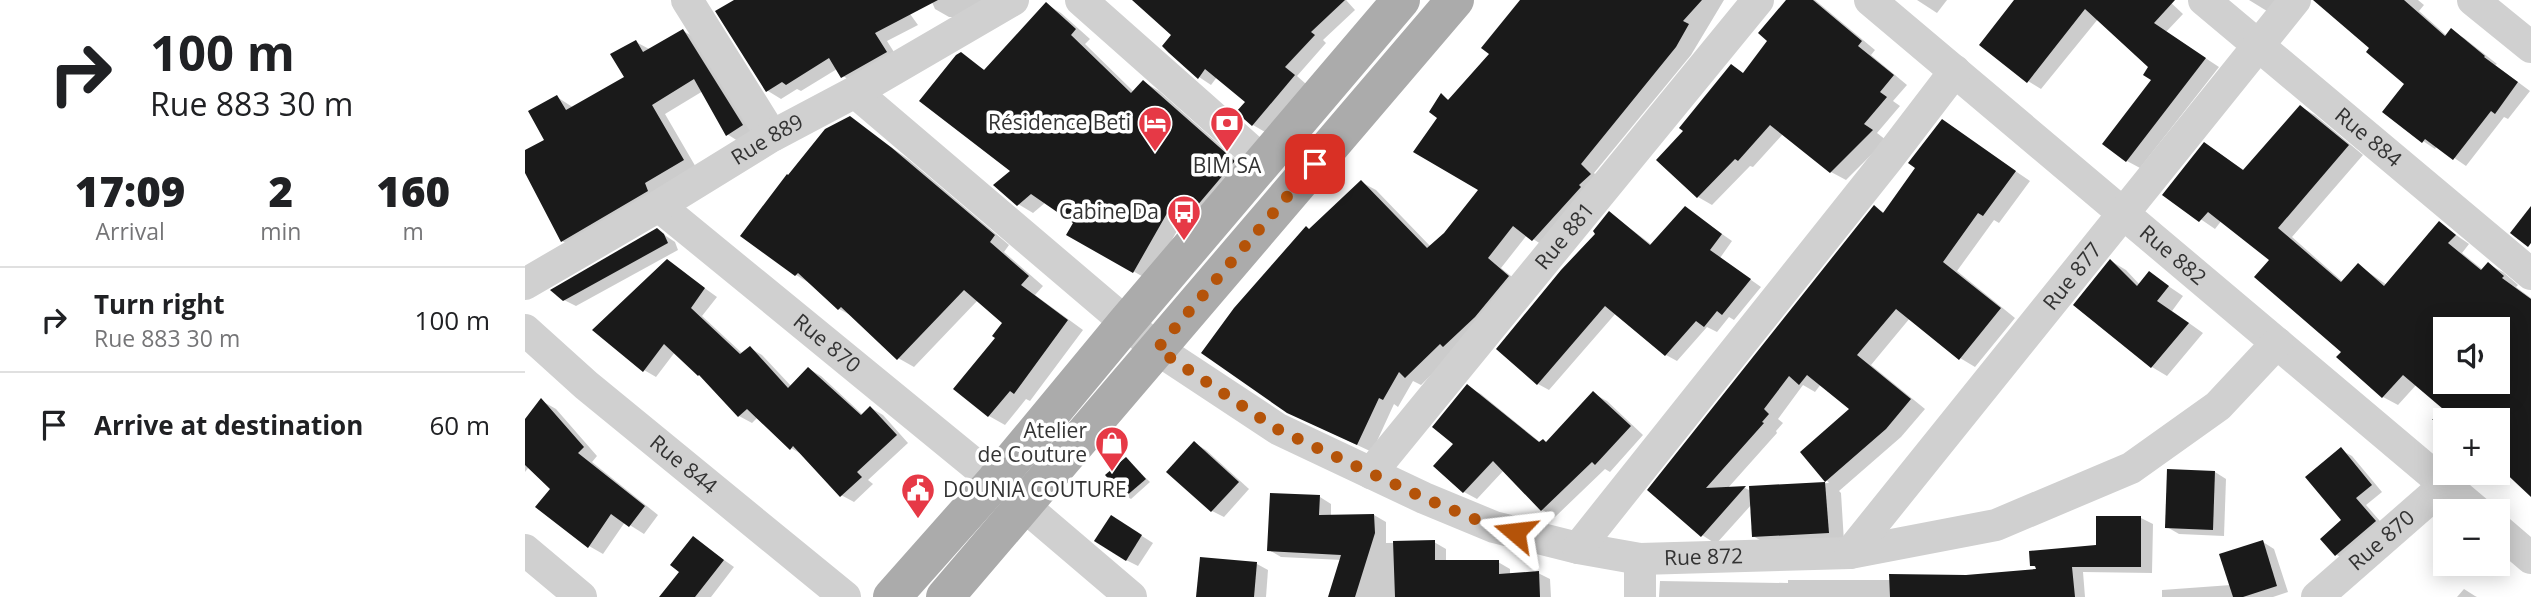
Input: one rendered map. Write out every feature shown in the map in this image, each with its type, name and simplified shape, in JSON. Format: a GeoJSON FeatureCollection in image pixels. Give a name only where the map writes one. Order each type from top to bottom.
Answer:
{"type":"FeatureCollection","features":[{"type":"Feature","properties":{"kind":"main road"},"geometry":{"type":"LineString","coordinates":[[945,597],[1009,493],[1126,323],[1265,163],[1401,0]]}},
{"type":"Feature","properties":{"kind":"main road"},"geometry":{"type":"LineString","coordinates":[[892,597],[1009,493],[1157,349],[1455,0]]}},
{"type":"Feature","properties":{"kind":"street"},"geometry":{"type":"LineString","coordinates":[[687,0],[772,136]]}},
{"type":"Feature","properties":{"kind":"street","name":"Rue 889"},"geometry":{"type":"LineString","coordinates":[[525,284],[772,136],[856,92],[1013,0]]}},
{"type":"Feature","properties":{"kind":"street"},"geometry":{"type":"LineString","coordinates":[[1081,0],[1265,163]]}},
{"type":"Feature","properties":{"kind":"street","name":"Rue 881"},"geometry":{"type":"LineString","coordinates":[[1371,474],[1758,0]]}},
{"type":"Feature","properties":{"kind":"street","name":"Rue 882"},"geometry":{"type":"LineString","coordinates":[[1870,0],[2433,475]]}},
{"type":"Feature","properties":{"kind":"street","name":"Rue 884"},"geometry":{"type":"LineString","coordinates":[[2204,0],[2531,274]]}},
{"type":"Feature","properties":{"kind":"street","name":"Rue 877"},"geometry":{"type":"LineString","coordinates":[[1850,553],[2295,0]]}},
{"type":"Feature","properties":{"kind":"street"},"geometry":{"type":"LineString","coordinates":[[2473,0],[2531,47]]}},
{"type":"Feature","properties":{"kind":"street"},"geometry":{"type":"LineString","coordinates":[[1578,548],[1955,71]]}},
{"type":"Feature","properties":{"kind":"street","name":"Rue 872"},"geometry":{"type":"LineString","coordinates":[[856,92],[1157,349],[1277,429],[1371,474],[1494,527],[1578,548],[1640,559],[1850,553],[1996,525],[2131,468],[2218,407],[2277,343]]}},
{"type":"Feature","properties":{"kind":"street","name":"Rue 870"},"geometry":{"type":"LineString","coordinates":[[659,206],[1009,493],[1131,597]]}},
{"type":"Feature","properties":{"kind":"street","name":"Rue 844"},"geometry":{"type":"LineString","coordinates":[[525,330],[586,385],[845,597]]}},
{"type":"Feature","properties":{"kind":"street","name":"Rue 882"},"geometry":{"type":"LineString","coordinates":[[2445,485],[2462,499]]}},
{"type":"Feature","properties":{"kind":"street","name":"Rue 870"},"geometry":{"type":"LineString","coordinates":[[2317,597],[2445,485]]}},
{"type":"Feature","properties":{"kind":"street"},"geometry":{"type":"LineString","coordinates":[[2510,540],[2531,558]]}},
{"type":"Feature","properties":{"kind":"street"},"geometry":{"type":"LineString","coordinates":[[525,550],[581,597]]}},
{"type":"Feature","properties":{"kind":"street"},"geometry":{"type":"LineString","coordinates":[[1640,559],[1640,597]]}},
{"type":"Feature","properties":{"kind":"building"},"geometry":{"type":"Polygon","coordinates":[[[734,0],[938,0],[875,33],[887,52],[841,78],[829,58],[786,85],[782,82],[766,92],[715,11],[734,0]]]}},
{"type":"Feature","properties":{"kind":"building"},"geometry":{"type":"Polygon","coordinates":[[[1132,0],[1345,0],[1311,32],[1315,35],[1285,67],[1295,75],[1252,126],[1236,112],[1245,102],[1205,69],[1198,79],[1169,53],[1162,46],[1171,35],[1132,0]]]}},
{"type":"Feature","properties":{"kind":"building"},"geometry":{"type":"Polygon","coordinates":[[[1520,0],[1702,0],[1683,21],[1689,24],[1676,47],[1581,164],[1591,174],[1579,185],[1581,187],[1532,241],[1513,226],[1488,258],[1509,276],[1475,317],[1443,347],[1440,344],[1405,378],[1399,372],[1383,400],[1379,398],[1357,445],[1287,413],[1201,353],[1234,308],[1306,226],[1309,229],[1361,180],[1427,248],[1444,233],[1478,190],[1413,152],[1437,118],[1429,112],[1441,93],[1448,100],[1489,54],[1481,48],[1520,0]]]}},
{"type":"Feature","properties":{"kind":"building"},"geometry":{"type":"Polygon","coordinates":[[[1786,0],[1813,0],[1862,41],[1858,46],[1894,75],[1880,92],[1887,97],[1864,124],[1873,130],[1830,173],[1770,125],[1738,161],[1735,159],[1697,198],[1656,160],[1683,131],[1679,128],[1731,64],[1743,73],[1767,41],[1758,33],[1786,0]]]}},
{"type":"Feature","properties":{"kind":"building"},"geometry":{"type":"Polygon","coordinates":[[[2014,0],[2175,0],[2154,23],[2206,58],[2126,162],[2102,144],[2151,80],[2143,75],[2148,67],[2085,9],[2027,83],[1979,45],[2014,0]]]}},
{"type":"Feature","properties":{"kind":"building"},"geometry":{"type":"Polygon","coordinates":[[[2313,0],[2404,0],[2445,36],[2451,28],[2518,82],[2495,114],[2491,111],[2453,160],[2425,139],[2422,143],[2382,112],[2404,84],[2366,52],[2369,48],[2313,0]]]}},
{"type":"Feature","properties":{"kind":"building"},"geometry":{"type":"Polygon","coordinates":[[[1046,2],[1076,29],[1071,35],[1131,93],[1143,80],[1235,161],[1185,220],[1170,208],[1133,273],[1066,235],[1073,223],[1031,194],[1017,206],[993,185],[1010,171],[919,101],[961,52],[984,70],[1046,2]]]}},
{"type":"Feature","properties":{"kind":"building"},"geometry":{"type":"Polygon","coordinates":[[[683,29],[743,125],[726,136],[694,79],[652,105],[684,160],[645,183],[648,191],[561,242],[525,173],[525,150],[544,140],[528,111],[557,95],[566,110],[624,77],[610,54],[636,40],[643,52],[683,29]]]}},
{"type":"Feature","properties":{"kind":"building"},"geometry":{"type":"Polygon","coordinates":[[[2300,105],[2349,145],[2278,228],[2341,282],[2358,263],[2384,286],[2439,221],[2456,235],[2448,243],[2481,270],[2488,262],[2504,276],[2502,278],[2531,299],[2531,497],[2510,477],[2510,408],[2442,408],[2403,375],[2382,398],[2336,357],[2341,352],[2254,277],[2269,260],[2208,212],[2199,222],[2162,195],[2204,142],[2243,170],[2300,105]]]}},
{"type":"Feature","properties":{"kind":"building"},"geometry":{"type":"Polygon","coordinates":[[[850,116],[995,235],[990,242],[1029,276],[1021,285],[1068,320],[1014,394],[1010,391],[988,417],[953,389],[995,338],[992,336],[1002,323],[964,290],[897,360],[841,307],[838,310],[798,273],[795,276],[740,236],[825,129],[850,116]]]}},
{"type":"Feature","properties":{"kind":"building"},"geometry":{"type":"Polygon","coordinates":[[[1942,119],[2016,171],[1983,216],[1978,213],[1943,262],[2001,308],[1959,360],[1896,309],[1857,355],[1911,399],[1886,429],[1825,482],[1800,452],[1849,409],[1807,375],[1799,385],[1789,376],[1764,409],[1769,414],[1762,422],[1764,423],[1706,488],[1746,486],[1701,537],[1647,490],[1874,205],[1883,213],[1915,168],[1908,163],[1942,119]]]}},
{"type":"Feature","properties":{"kind":"building"},"geometry":{"type":"Polygon","coordinates":[[[1685,206],[1722,234],[1710,250],[1751,279],[1722,315],[1717,311],[1704,327],[1696,321],[1665,356],[1605,306],[1537,385],[1496,349],[1561,270],[1595,234],[1593,231],[1609,211],[1650,245],[1685,206]]]}},
{"type":"Feature","properties":{"kind":"building"},"geometry":{"type":"Polygon","coordinates":[[[2531,206],[2531,243],[2528,247],[2510,233],[2531,206]]]}},
{"type":"Feature","properties":{"kind":"building"},"geometry":{"type":"Polygon","coordinates":[[[657,228],[668,243],[563,301],[550,290],[657,228]]]}},
{"type":"Feature","properties":{"kind":"building"},"geometry":{"type":"Polygon","coordinates":[[[667,259],[705,288],[691,308],[740,354],[750,346],[788,388],[808,367],[861,415],[870,406],[897,435],[857,472],[862,477],[840,497],[793,446],[790,450],[747,409],[738,417],[699,375],[664,344],[643,372],[592,330],[667,259]]]}},
{"type":"Feature","properties":{"kind":"building"},"geometry":{"type":"Polygon","coordinates":[[[2110,259],[2137,286],[2149,271],[2169,286],[2157,301],[2189,323],[2151,368],[2073,305],[2110,259]]]}},
{"type":"Feature","properties":{"kind":"building"},"geometry":{"type":"Polygon","coordinates":[[[1467,384],[1539,442],[1543,439],[1546,442],[1593,391],[1631,426],[1595,465],[1592,462],[1541,511],[1493,461],[1463,493],[1433,466],[1453,444],[1432,427],[1467,384]]]}},
{"type":"Feature","properties":{"kind":"building"},"geometry":{"type":"Polygon","coordinates":[[[541,398],[584,447],[578,453],[645,506],[629,527],[611,514],[588,548],[535,507],[550,489],[525,465],[525,419],[541,398]]]}},
{"type":"Feature","properties":{"kind":"building"},"geometry":{"type":"Polygon","coordinates":[[[1194,441],[1239,482],[1211,512],[1166,472],[1194,441]]]}},
{"type":"Feature","properties":{"kind":"building"},"geometry":{"type":"Polygon","coordinates":[[[2341,447],[2372,485],[2356,498],[2376,521],[2335,556],[2320,539],[2341,520],[2305,477],[2341,447]]]}},
{"type":"Feature","properties":{"kind":"building"},"geometry":{"type":"Polygon","coordinates":[[[1126,457],[1146,479],[1125,497],[1105,475],[1126,457]]]}},
{"type":"Feature","properties":{"kind":"building"},"geometry":{"type":"Polygon","coordinates":[[[2167,469],[2215,471],[2213,530],[2165,528],[2167,469]]]}},
{"type":"Feature","properties":{"kind":"building"},"geometry":{"type":"Polygon","coordinates":[[[1825,482],[1829,533],[1752,537],[1749,486],[1825,482]]]}},
{"type":"Feature","properties":{"kind":"building"},"geometry":{"type":"Polygon","coordinates":[[[1270,493],[1320,495],[1319,515],[1374,514],[1375,533],[1355,597],[1328,597],[1341,555],[1267,551],[1270,493]]]}},
{"type":"Feature","properties":{"kind":"building"},"geometry":{"type":"Polygon","coordinates":[[[1111,515],[1142,535],[1126,561],[1094,541],[1111,515]]]}},
{"type":"Feature","properties":{"kind":"building"},"geometry":{"type":"Polygon","coordinates":[[[2096,516],[2141,516],[2141,567],[2072,567],[2075,597],[1890,597],[1889,574],[1966,575],[2036,569],[2035,566],[2030,566],[2029,551],[2096,545],[2096,516]]]}},
{"type":"Feature","properties":{"kind":"building"},"geometry":{"type":"Polygon","coordinates":[[[693,536],[724,560],[695,597],[659,597],[679,572],[670,565],[693,536]]]}},
{"type":"Feature","properties":{"kind":"building"},"geometry":{"type":"Polygon","coordinates":[[[1435,540],[1435,560],[1499,560],[1499,574],[1539,571],[1540,597],[1395,597],[1393,541],[1435,540]]]}},
{"type":"Feature","properties":{"kind":"building"},"geometry":{"type":"Polygon","coordinates":[[[2263,540],[2277,586],[2243,597],[2233,597],[2219,554],[2263,540]]]}},
{"type":"Feature","properties":{"kind":"building"},"geometry":{"type":"Polygon","coordinates":[[[1200,557],[1257,562],[1254,597],[1196,597],[1200,557]]]}},
{"type":"Feature","properties":{"kind":"place","name":"Résidence Beti"},"geometry":{"type":"Point","coordinates":[1155,153]}},
{"type":"Feature","properties":{"kind":"place","name":"BIM SA"},"geometry":{"type":"Point","coordinates":[1227,153]}},
{"type":"Feature","properties":{"kind":"place","name":"Cabine Da"},"geometry":{"type":"Point","coordinates":[1184,242]}},
{"type":"Feature","properties":{"kind":"place","name":"Atelier de Couture"},"geometry":{"type":"Point","coordinates":[1112,473]}},
{"type":"Feature","properties":{"kind":"place","name":"DOUNIA COUTURE"},"geometry":{"type":"Point","coordinates":[918,520]}},
{"type":"Feature","properties":{"kind":"route"},"geometry":{"type":"LineString","coordinates":[[1315,164],[1157,349],[1277,429],[1424,498],[1494,527],[1515,532]]}}]}
